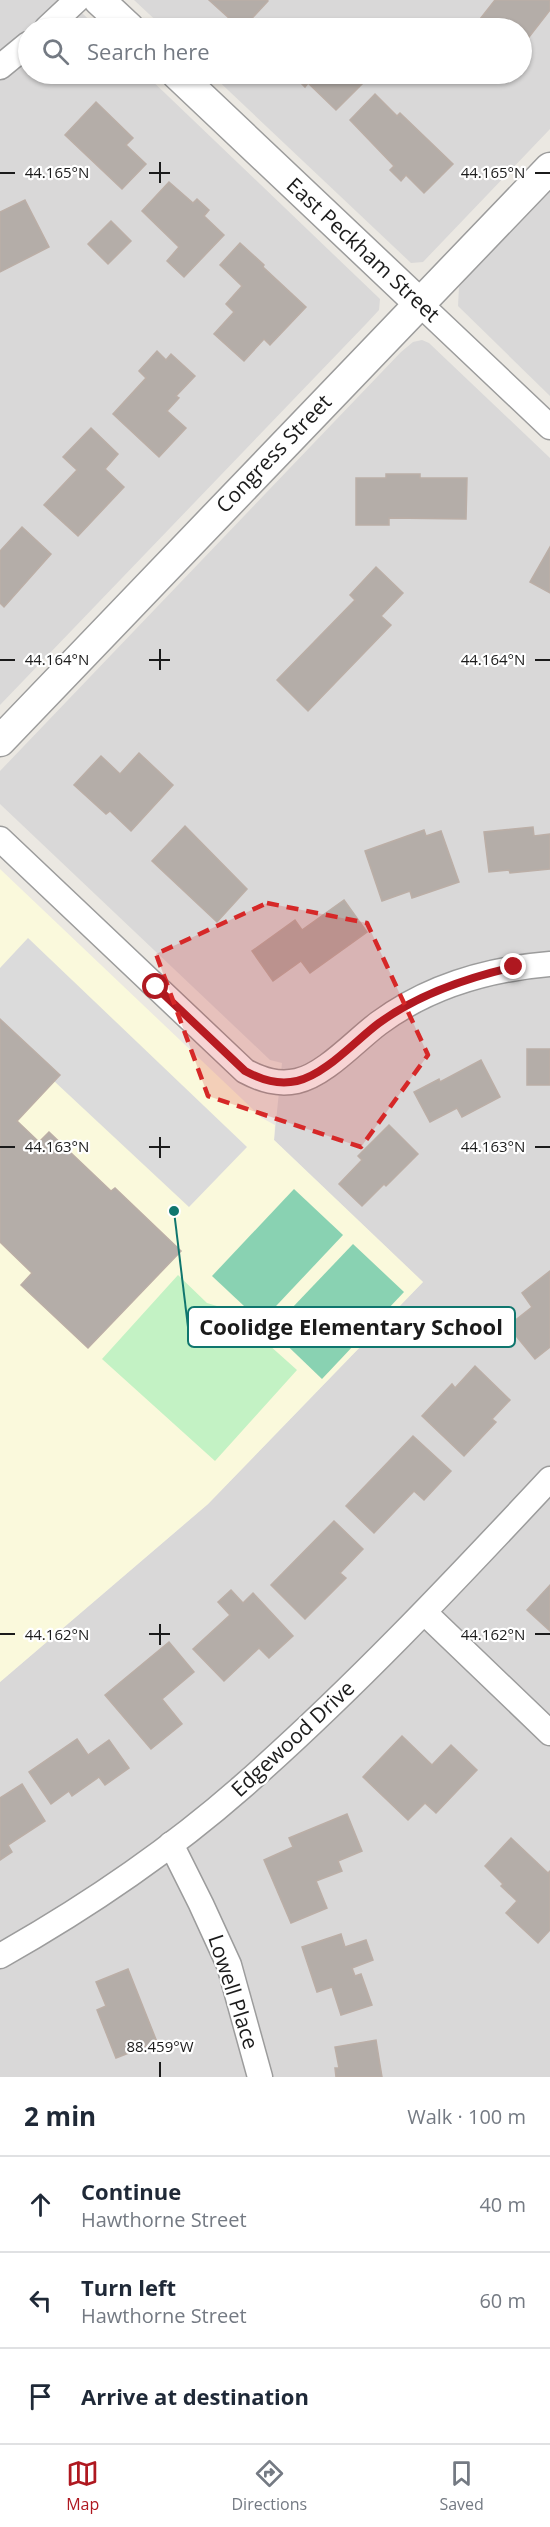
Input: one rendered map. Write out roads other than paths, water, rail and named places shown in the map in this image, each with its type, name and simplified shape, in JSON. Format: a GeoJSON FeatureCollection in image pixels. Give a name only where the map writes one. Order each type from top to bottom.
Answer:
{"type":"FeatureCollection","features":[{"type":"Feature","properties":{"kind":"street"},"geometry":{"type":"LineString","coordinates":[[57,18],[76,0]]}},
{"type":"Feature","properties":{"kind":"street"},"geometry":{"type":"LineString","coordinates":[[99,0],[118,18]]}},
{"type":"Feature","properties":{"kind":"street"},"geometry":{"type":"LineString","coordinates":[[0,67],[18,52]]}},
{"type":"Feature","properties":{"kind":"street","name":"East Peckham Street"},"geometry":{"type":"LineString","coordinates":[[188,84],[550,427]]}},
{"type":"Feature","properties":{"kind":"street","name":"Congress Street"},"geometry":{"type":"LineString","coordinates":[[0,741],[550,168]]}},
{"type":"Feature","properties":{"kind":"street"},"geometry":{"type":"LineString","coordinates":[[0,839],[245,1071],[262,1080],[280,1083],[299,1080],[317,1072],[380,1022],[444,987],[478,975],[514,967],[550,964]]}},
{"type":"Feature","properties":{"kind":"street","name":"Edgewood Drive"},"geometry":{"type":"LineString","coordinates":[[0,1956],[112,1885],[171,1844],[240,1788],[325,1712],[424,1614],[550,1479]]}},
{"type":"Feature","properties":{"kind":"street"},"geometry":{"type":"LineString","coordinates":[[424,1614],[550,1733]]}},
{"type":"Feature","properties":{"kind":"street","name":"Lowell Place"},"geometry":{"type":"LineString","coordinates":[[171,1844],[229,1965],[260,2077]]}},
{"type":"Feature","properties":{"kind":"place","name":"Coolidge Elementary School"},"geometry":{"type":"Point","coordinates":[174,1211]}}]}
